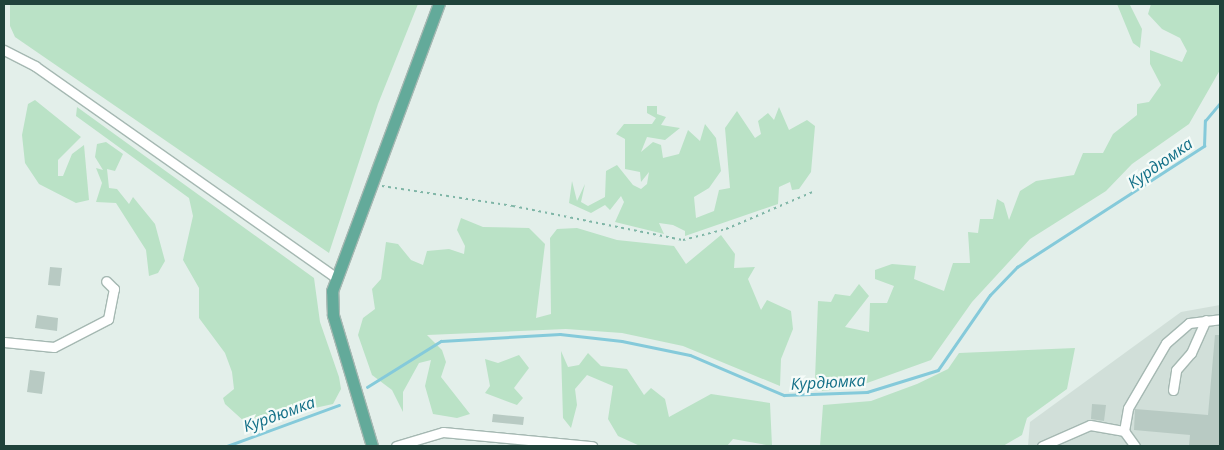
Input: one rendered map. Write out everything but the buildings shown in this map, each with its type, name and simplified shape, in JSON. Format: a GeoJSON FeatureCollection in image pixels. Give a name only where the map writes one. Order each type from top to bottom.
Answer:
{"type":"FeatureCollection","features":[{"type":"Feature","properties":{"kind":"main road"},"geometry":{"type":"LineString","coordinates":[[372,446],[333,315],[334,276],[439,4]]}},
{"type":"Feature","properties":{"kind":"street"},"geometry":{"type":"LineString","coordinates":[[4,50],[34,66],[334,276]]}},
{"type":"Feature","properties":{"kind":"street"},"geometry":{"type":"LineString","coordinates":[[4,342],[54,347],[108,319],[114,289],[106,281]]}},
{"type":"Feature","properties":{"kind":"street"},"geometry":{"type":"LineString","coordinates":[[1124,432],[1128,408],[1166,343],[1184,326],[1206,320],[1220,319]]}},
{"type":"Feature","properties":{"kind":"street"},"geometry":{"type":"LineString","coordinates":[[1173,390],[1176,370],[1191,353],[1206,320]]}},
{"type":"Feature","properties":{"kind":"street"},"geometry":{"type":"LineString","coordinates":[[1042,446],[1090,425],[1124,432],[1135,446]]}},
{"type":"Feature","properties":{"kind":"street"},"geometry":{"type":"LineString","coordinates":[[396,446],[442,432],[592,446]]}},
{"type":"Feature","properties":{"kind":"path"},"geometry":{"type":"LineString","coordinates":[[367,190],[390,184],[683,240],[726,229],[815,191]]}},
{"type":"Feature","properties":{"kind":"shaded area"},"geometry":{"type":"Polygon","coordinates":[[[1220,305],[1220,446],[1028,446],[1030,422],[1181,312],[1220,305]]]}},
{"type":"Feature","properties":{"kind":"green space"},"geometry":{"type":"Polygon","coordinates":[[[10,4],[418,4],[378,104],[329,253],[15,37],[10,26],[10,4]]]}},
{"type":"Feature","properties":{"kind":"green space"},"geometry":{"type":"Polygon","coordinates":[[[1117,4],[1134,4],[1130,5],[1142,29],[1140,48],[1133,43],[1117,4]]]}},
{"type":"Feature","properties":{"kind":"green space"},"geometry":{"type":"Polygon","coordinates":[[[1151,4],[1220,4],[1220,70],[1189,124],[1132,164],[1106,191],[1030,239],[972,302],[931,360],[856,387],[822,391],[815,379],[818,301],[831,302],[835,294],[850,296],[859,284],[869,296],[845,327],[869,332],[870,303],[887,303],[894,286],[875,279],[875,270],[892,264],[916,266],[914,279],[944,291],[953,263],[970,263],[968,232],[978,233],[980,219],[993,219],[997,199],[1004,203],[1009,220],[1020,191],[1036,181],[1074,175],[1083,153],[1103,153],[1113,134],[1137,115],[1137,104],[1149,102],[1161,85],[1150,64],[1150,50],[1182,62],[1187,51],[1180,38],[1162,29],[1148,14],[1151,4]]]}},
{"type":"Feature","properties":{"kind":"green space"},"geometry":{"type":"Polygon","coordinates":[[[35,100],[81,137],[58,160],[58,176],[63,176],[72,154],[84,145],[89,200],[76,203],[39,184],[25,163],[22,135],[28,104],[35,100]]]}},
{"type":"Feature","properties":{"kind":"green space"},"geometry":{"type":"Polygon","coordinates":[[[647,106],[657,106],[657,114],[666,117],[661,125],[680,128],[665,140],[647,137],[641,152],[653,142],[661,145],[663,158],[679,154],[688,130],[700,141],[705,124],[716,138],[721,171],[709,188],[694,197],[696,218],[714,211],[719,190],[730,188],[725,128],[737,111],[755,138],[761,134],[758,121],[768,113],[774,120],[779,107],[789,130],[807,120],[815,126],[811,172],[799,189],[792,190],[790,182],[779,187],[778,204],[685,236],[685,231],[673,225],[659,223],[664,234],[615,222],[624,202],[621,196],[610,210],[605,205],[591,213],[569,203],[572,181],[577,201],[585,184],[581,202],[588,206],[605,197],[606,171],[617,165],[633,185],[641,189],[647,184],[649,172],[641,182],[640,172],[625,169],[625,139],[616,134],[624,124],[652,124],[656,118],[647,113],[647,106]]]}},
{"type":"Feature","properties":{"kind":"green space"},"geometry":{"type":"Polygon","coordinates":[[[77,107],[314,278],[320,322],[339,377],[341,389],[333,404],[246,423],[225,404],[223,398],[234,389],[232,372],[225,353],[199,318],[199,288],[183,260],[193,216],[189,198],[76,116],[77,107]]]}},
{"type":"Feature","properties":{"kind":"green space"},"geometry":{"type":"Polygon","coordinates":[[[106,142],[123,154],[115,171],[107,169],[109,188],[117,189],[129,204],[133,197],[155,224],[165,261],[158,273],[149,276],[146,250],[116,203],[96,202],[102,183],[96,168],[103,170],[95,157],[97,144],[106,142]]]}},
{"type":"Feature","properties":{"kind":"green space"},"geometry":{"type":"Polygon","coordinates":[[[461,218],[483,227],[529,228],[545,244],[536,318],[551,314],[550,238],[557,229],[577,228],[617,240],[674,246],[686,264],[721,235],[735,254],[734,268],[755,267],[748,279],[761,310],[767,300],[791,311],[793,329],[781,359],[780,386],[683,346],[622,333],[566,329],[427,335],[442,350],[446,362],[441,377],[470,414],[457,418],[433,414],[425,386],[431,360],[419,363],[403,392],[403,412],[392,390],[372,375],[358,335],[363,318],[375,309],[372,289],[381,279],[386,242],[398,244],[411,260],[423,265],[427,251],[449,249],[464,254],[465,246],[457,230],[461,218]]]}},
{"type":"Feature","properties":{"kind":"green space"},"geometry":{"type":"Polygon","coordinates":[[[1075,348],[1067,389],[1027,418],[1022,435],[1003,446],[820,446],[823,405],[871,401],[917,384],[948,369],[959,353],[1075,348]]]}},
{"type":"Feature","properties":{"kind":"green space"},"geometry":{"type":"Polygon","coordinates":[[[561,351],[568,367],[579,365],[588,353],[601,366],[627,369],[644,395],[651,388],[665,399],[669,417],[711,394],[770,403],[772,446],[733,439],[727,446],[640,446],[618,436],[608,419],[613,386],[587,375],[575,389],[577,405],[571,428],[563,418],[561,351]]]}},
{"type":"Feature","properties":{"kind":"green space"},"geometry":{"type":"Polygon","coordinates":[[[519,355],[529,368],[514,388],[523,398],[517,405],[485,393],[490,386],[485,359],[498,363],[519,355]]]}},
{"type":"Feature","properties":{"kind":"waterway","name":"Курдюмка"},"geometry":{"type":"LineString","coordinates":[[367,387],[441,341],[560,334],[622,341],[690,355],[784,395],[867,392],[938,370],[990,295],[1017,267],[1204,146],[1205,121],[1220,103]]}},
{"type":"Feature","properties":{"kind":"waterway","name":"Курдюмка"},"geometry":{"type":"LineString","coordinates":[[227,446],[339,405]]}}]}
